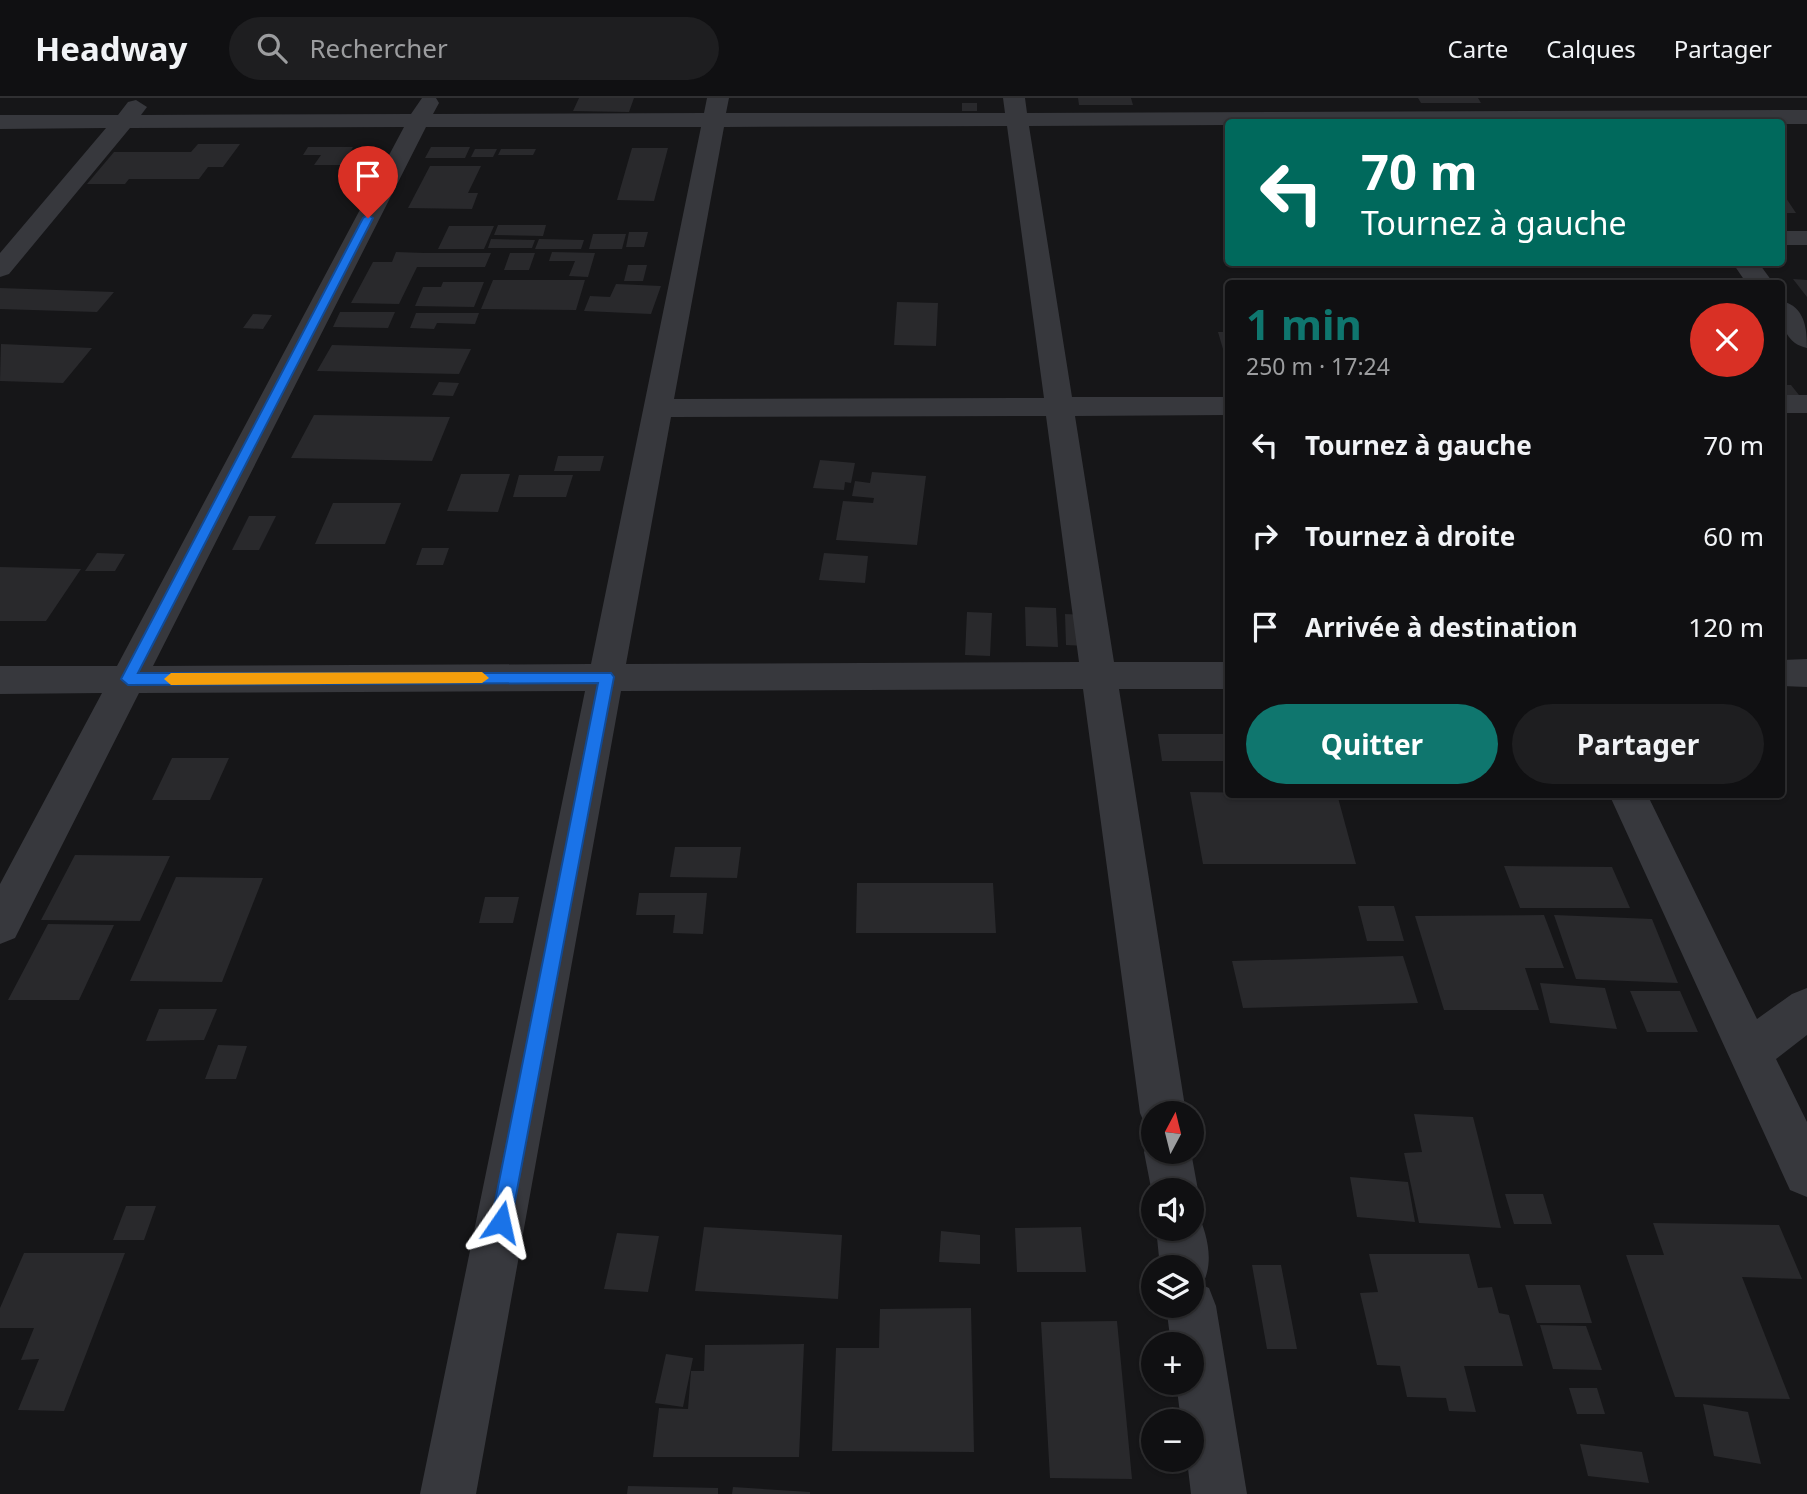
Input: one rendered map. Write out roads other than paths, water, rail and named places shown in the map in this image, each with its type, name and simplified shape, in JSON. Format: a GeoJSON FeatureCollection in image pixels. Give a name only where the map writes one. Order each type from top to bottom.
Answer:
{"type":"FeatureCollection","features":[{"type":"Feature","properties":{"kind":"street"},"geometry":{"type":"LineString","coordinates":[[0,269],[144,98]]}},
{"type":"Feature","properties":{"kind":"street"},"geometry":{"type":"LineString","coordinates":[[1609,98],[1627,119]]}},
{"type":"Feature","properties":{"kind":"street"},"geometry":{"type":"LineString","coordinates":[[0,925],[425,109]]}},
{"type":"Feature","properties":{"kind":"street"},"geometry":{"type":"LineString","coordinates":[[0,122],[125,121],[425,109],[1016,109],[1572,119]]}},
{"type":"Feature","properties":{"kind":"street"},"geometry":{"type":"LineString","coordinates":[[448,1494],[716,109]]}},
{"type":"Feature","properties":{"kind":"street"},"geometry":{"type":"LineString","coordinates":[[1016,109],[1161,1101]]}},
{"type":"Feature","properties":{"kind":"street"},"geometry":{"type":"LineString","coordinates":[[1688,119],[1807,117]]}},
{"type":"Feature","properties":{"kind":"street"},"geometry":{"type":"LineString","coordinates":[[1785,238],[1807,238]]}},
{"type":"Feature","properties":{"kind":"street"},"geometry":{"type":"LineString","coordinates":[[1747,266],[1758,280]]}},
{"type":"Feature","properties":{"kind":"street"},"geometry":{"type":"LineString","coordinates":[[1785,313],[1807,340]]}},
{"type":"Feature","properties":{"kind":"street"},"geometry":{"type":"LineString","coordinates":[[1785,404],[1807,404]]}},
{"type":"Feature","properties":{"kind":"street"},"geometry":{"type":"LineString","coordinates":[[659,408],[1225,406]]}},
{"type":"Feature","properties":{"kind":"street"},"geometry":{"type":"LineString","coordinates":[[1785,673],[1807,673]]}},
{"type":"Feature","properties":{"kind":"street"},"geometry":{"type":"LineString","coordinates":[[0,680],[1225,675]]}},
{"type":"Feature","properties":{"kind":"street"},"geometry":{"type":"LineString","coordinates":[[1630,798],[1807,1173]]}},
{"type":"Feature","properties":{"kind":"street"},"geometry":{"type":"LineString","coordinates":[[1749,1052],[1807,1009]]}},
{"type":"Feature","properties":{"kind":"street"},"geometry":{"type":"LineString","coordinates":[[1193,1318],[1219,1494]]}}]}
